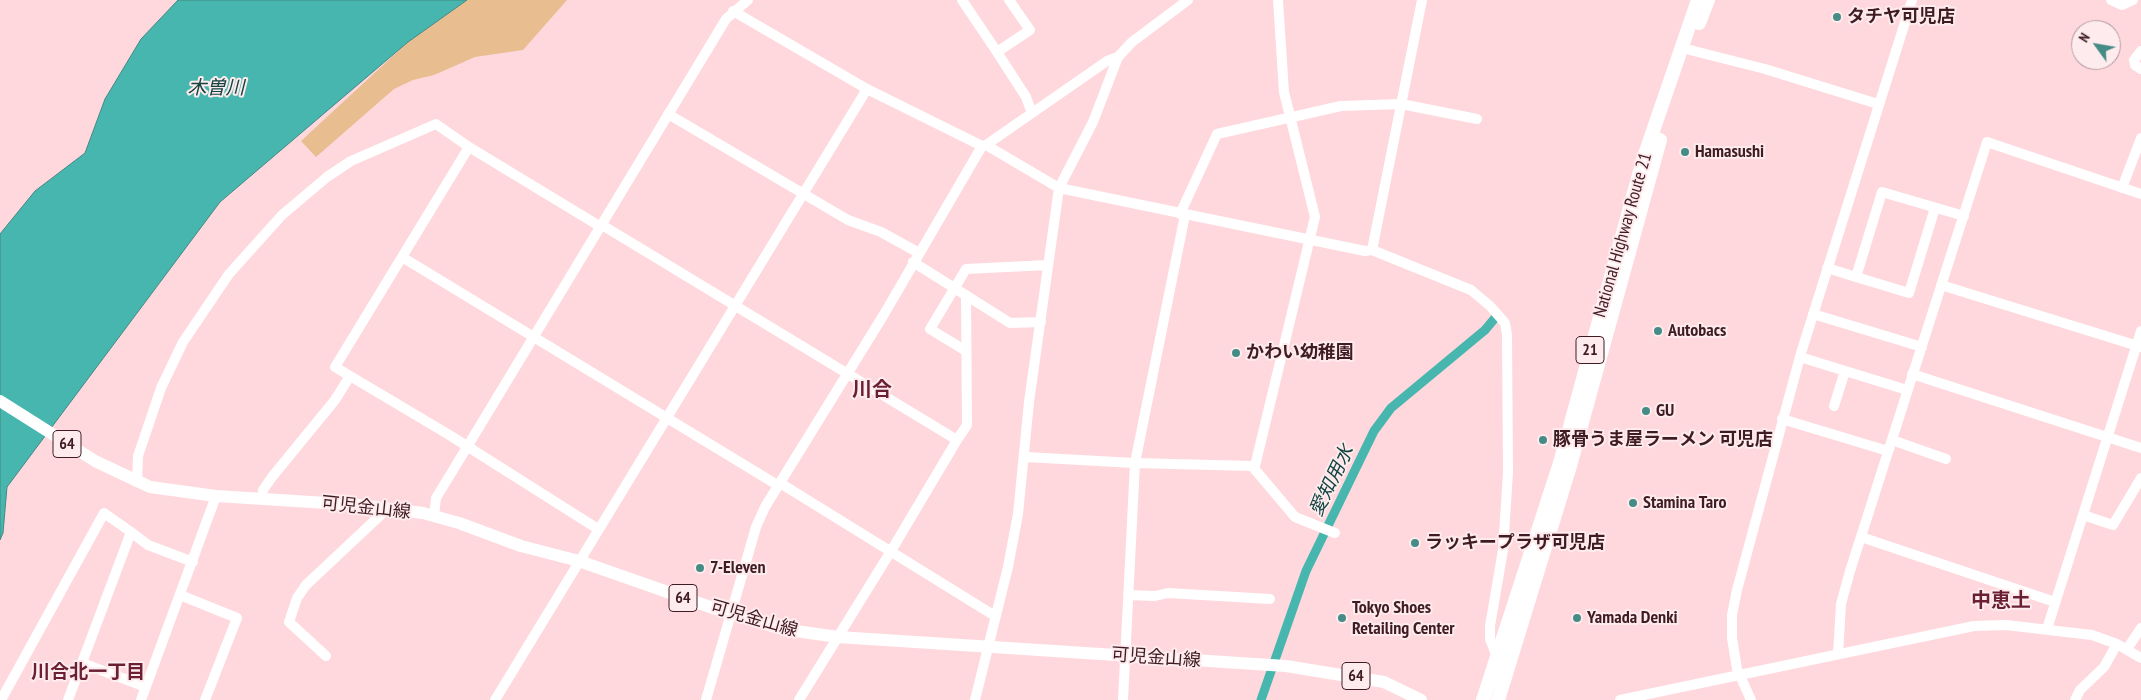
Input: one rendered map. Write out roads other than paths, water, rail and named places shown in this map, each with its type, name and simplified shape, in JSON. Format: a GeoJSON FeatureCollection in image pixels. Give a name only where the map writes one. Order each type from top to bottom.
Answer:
{"type":"FeatureCollection","features":[{"type":"Feature","properties":{"kind":"highway","name":"National Highway Route 21"},"geometry":{"type":"LineString","coordinates":[[1483,700],[1560,464],[1643,160],[1698,0]]}},
{"type":"Feature","properties":{"kind":"highway","name":"National Highway Route 21"},"geometry":{"type":"LineString","coordinates":[[1498,700],[1570,466],[1653,163],[1708,0]]}},
{"type":"Feature","properties":{"kind":"main road","name":"可児金山線"},"geometry":{"type":"LineString","coordinates":[[0,401],[94,461],[137,482],[175,491],[216,496],[388,508],[434,516],[459,523],[521,546],[579,561],[782,629],[838,637],[1286,666],[1384,682],[1421,700]]}},
{"type":"Feature","properties":{"kind":"street"},"geometry":{"type":"LineString","coordinates":[[434,516],[436,498],[668,114],[726,19],[748,0]]}},
{"type":"Feature","properties":{"kind":"street"},"geometry":{"type":"LineString","coordinates":[[962,0],[1026,97],[1032,113]]}},
{"type":"Feature","properties":{"kind":"street"},"geometry":{"type":"LineString","coordinates":[[997,52],[1030,30],[1009,0]]}},
{"type":"Feature","properties":{"kind":"street"},"geometry":{"type":"LineString","coordinates":[[975,700],[996,616],[1018,514],[1029,402],[1059,188],[1093,122],[1118,57],[1132,42],[1188,0]]}},
{"type":"Feature","properties":{"kind":"street"},"geometry":{"type":"LineString","coordinates":[[1025,457],[1135,463],[1255,466],[1308,238],[1315,217],[1314,205],[1284,92],[1278,0]]}},
{"type":"Feature","properties":{"kind":"street"},"geometry":{"type":"LineString","coordinates":[[1372,250],[1422,0]]}},
{"type":"Feature","properties":{"kind":"street"},"geometry":{"type":"LineString","coordinates":[[1751,700],[1740,675],[1732,638],[1732,615],[1782,419],[1800,357],[1912,0]]}},
{"type":"Feature","properties":{"kind":"street"},"geometry":{"type":"LineString","coordinates":[[2111,0],[2122,4],[2133,0]]}},
{"type":"Feature","properties":{"kind":"street"},"geometry":{"type":"LineString","coordinates":[[733,11],[866,89],[984,145],[1059,188],[1365,251],[1372,250],[1471,290],[1499,314],[1505,323],[1508,472],[1503,550],[1490,626],[1490,639],[1497,657]]}},
{"type":"Feature","properties":{"kind":"street"},"geometry":{"type":"LineString","coordinates":[[1690,50],[1765,69],[1878,104]]}},
{"type":"Feature","properties":{"kind":"street"},"geometry":{"type":"LineString","coordinates":[[2141,51],[2134,60],[2135,65],[2141,69]]}},
{"type":"Feature","properties":{"kind":"street"},"geometry":{"type":"LineString","coordinates":[[706,700],[756,527],[984,145],[1107,62],[1118,57]]}},
{"type":"Feature","properties":{"kind":"street"},"geometry":{"type":"LineString","coordinates":[[495,700],[866,89]]}},
{"type":"Feature","properties":{"kind":"street"},"geometry":{"type":"LineString","coordinates":[[1124,700],[1135,463],[1182,214],[1217,134],[1341,106],[1402,104],[1477,119]]}},
{"type":"Feature","properties":{"kind":"street"},"geometry":{"type":"LineString","coordinates":[[668,114],[848,220],[881,232],[919,253]]}},
{"type":"Feature","properties":{"kind":"street"},"geometry":{"type":"LineString","coordinates":[[137,482],[138,456],[162,388],[183,342],[229,274],[282,215],[327,177],[351,161],[436,124],[469,147],[957,440]]}},
{"type":"Feature","properties":{"kind":"street"},"geometry":{"type":"LineString","coordinates":[[2122,188],[2141,138]]}},
{"type":"Feature","properties":{"kind":"street"},"geometry":{"type":"LineString","coordinates":[[1838,654],[1840,604],[1987,142],[2141,194]]}},
{"type":"Feature","properties":{"kind":"street"},"geometry":{"type":"LineString","coordinates":[[469,147],[335,367],[598,529]]}},
{"type":"Feature","properties":{"kind":"street"},"geometry":{"type":"LineString","coordinates":[[1856,277],[1882,192],[1964,216]]}},
{"type":"Feature","properties":{"kind":"street"},"geometry":{"type":"LineString","coordinates":[[1827,268],[1909,293],[1935,208]]}},
{"type":"Feature","properties":{"kind":"street"},"geometry":{"type":"LineString","coordinates":[[402,257],[996,616]]}},
{"type":"Feature","properties":{"kind":"street"},"geometry":{"type":"LineString","coordinates":[[913,262],[1010,323],[1041,322]]}},
{"type":"Feature","properties":{"kind":"street"},"geometry":{"type":"LineString","coordinates":[[966,351],[930,329],[966,269],[1048,265]]}},
{"type":"Feature","properties":{"kind":"street"},"geometry":{"type":"LineString","coordinates":[[1941,286],[2139,346]]}},
{"type":"Feature","properties":{"kind":"street"},"geometry":{"type":"LineString","coordinates":[[799,700],[891,552],[957,440],[968,425],[966,295]]}},
{"type":"Feature","properties":{"kind":"street"},"geometry":{"type":"LineString","coordinates":[[1813,314],[1922,347]]}},
{"type":"Feature","properties":{"kind":"street"},"geometry":{"type":"LineString","coordinates":[[2047,629],[2107,437],[2139,346],[2141,331]]}},
{"type":"Feature","properties":{"kind":"street"},"geometry":{"type":"LineString","coordinates":[[1800,357],[1907,390]]}},
{"type":"Feature","properties":{"kind":"street"},"geometry":{"type":"LineString","coordinates":[[1834,406],[1845,371]]}},
{"type":"Feature","properties":{"kind":"street"},"geometry":{"type":"LineString","coordinates":[[1912,374],[2141,448]]}},
{"type":"Feature","properties":{"kind":"street"},"geometry":{"type":"LineString","coordinates":[[262,499],[264,490],[272,477],[335,400],[350,376]]}},
{"type":"Feature","properties":{"kind":"street"},"geometry":{"type":"LineString","coordinates":[[1782,419],[1888,451]]}},
{"type":"Feature","properties":{"kind":"street"},"geometry":{"type":"LineString","coordinates":[[1892,440],[1946,459]]}},
{"type":"Feature","properties":{"kind":"street"},"geometry":{"type":"LineString","coordinates":[[1252,466],[1295,517],[1335,533]]}},
{"type":"Feature","properties":{"kind":"street"},"geometry":{"type":"LineString","coordinates":[[2083,515],[2113,525],[2141,478]]}},
{"type":"Feature","properties":{"kind":"street"},"geometry":{"type":"LineString","coordinates":[[141,700],[216,496]]}},
{"type":"Feature","properties":{"kind":"street"},"geometry":{"type":"LineString","coordinates":[[326,656],[289,622],[297,598],[306,586],[388,508]]}},
{"type":"Feature","properties":{"kind":"street"},"geometry":{"type":"LineString","coordinates":[[1,700],[104,512],[148,545],[193,562]]}},
{"type":"Feature","properties":{"kind":"street"},"geometry":{"type":"LineString","coordinates":[[68,700],[131,532]]}},
{"type":"Feature","properties":{"kind":"street"},"geometry":{"type":"LineString","coordinates":[[1861,537],[2055,602]]}},
{"type":"Feature","properties":{"kind":"street"},"geometry":{"type":"LineString","coordinates":[[1128,595],[1155,596],[1168,593],[1270,598]]}},
{"type":"Feature","properties":{"kind":"street"},"geometry":{"type":"LineString","coordinates":[[180,595],[237,618],[205,700]]}},
{"type":"Feature","properties":{"kind":"street"},"geometry":{"type":"LineString","coordinates":[[1620,700],[1974,626],[2006,625],[2092,636],[2117,644],[2141,658]]}},
{"type":"Feature","properties":{"kind":"street"},"geometry":{"type":"LineString","coordinates":[[2127,649],[2141,628]]}},
{"type":"Feature","properties":{"kind":"street"},"geometry":{"type":"LineString","coordinates":[[2074,700],[2080,690],[2104,667],[2117,644]]}},
{"type":"Feature","properties":{"kind":"street"},"geometry":{"type":"LineString","coordinates":[[82,663],[146,687]]}},
{"type":"Feature","properties":{"kind":"water","name":"木曽川"},"geometry":{"type":"Polygon","coordinates":[[[178,0],[467,0],[408,42],[220,202],[7,487],[3,533],[0,540],[0,234],[35,191],[85,153],[105,99],[141,39],[178,0]]]}},
{"type":"Feature","properties":{"kind":"waterway","name":"愛知用水"},"geometry":{"type":"LineString","coordinates":[[1261,700],[1306,571],[1374,431],[1391,408],[1485,330],[1495,318]]}},
{"type":"Feature","properties":{"kind":"place","name":"タチヤ可児店"},"geometry":{"type":"Point","coordinates":[1837,17]}},
{"type":"Feature","properties":{"kind":"place","name":"Hamasushi"},"geometry":{"type":"Point","coordinates":[1685,152]}},
{"type":"Feature","properties":{"kind":"place","name":"Autobacs"},"geometry":{"type":"Point","coordinates":[1658,331]}},
{"type":"Feature","properties":{"kind":"place","name":"かわい幼稚園"},"geometry":{"type":"Point","coordinates":[1236,353]}},
{"type":"Feature","properties":{"kind":"place","name":"GU"},"geometry":{"type":"Point","coordinates":[1646,411]}},
{"type":"Feature","properties":{"kind":"place","name":"豚骨うま屋ラーメン 可児店"},"geometry":{"type":"Point","coordinates":[1543,440]}},
{"type":"Feature","properties":{"kind":"place","name":"Stamina Taro"},"geometry":{"type":"Point","coordinates":[1633,503]}},
{"type":"Feature","properties":{"kind":"place","name":"ラッキープラザ可児店"},"geometry":{"type":"Point","coordinates":[1415,543]}},
{"type":"Feature","properties":{"kind":"place","name":"7-Eleven"},"geometry":{"type":"Point","coordinates":[700,568]}},
{"type":"Feature","properties":{"kind":"place","name":"Tokyo Shoes Retailing Center"},"geometry":{"type":"Point","coordinates":[1342,618]}},
{"type":"Feature","properties":{"kind":"place","name":"Yamada Denki"},"geometry":{"type":"Point","coordinates":[1577,618]}},
{"type":"Feature","properties":{"kind":"district","name":"川合"},"geometry":{"type":"Point","coordinates":[872,390]}},
{"type":"Feature","properties":{"kind":"district","name":"中恵土"},"geometry":{"type":"Point","coordinates":[2001,601]}},
{"type":"Feature","properties":{"kind":"district","name":"川合北一丁目"},"geometry":{"type":"Point","coordinates":[88,673]}}]}
